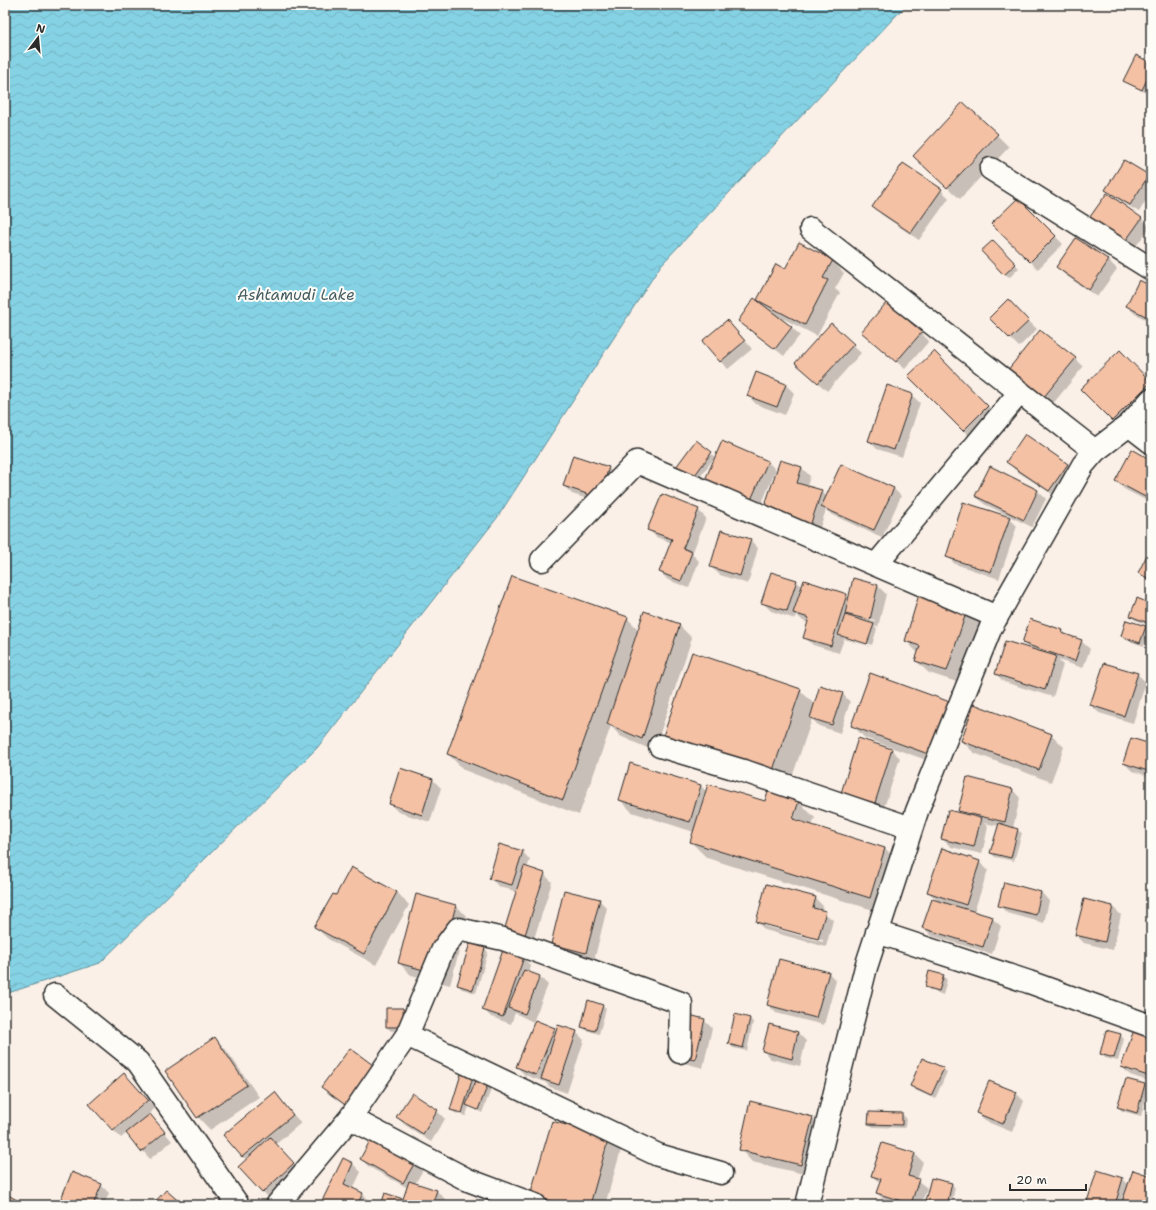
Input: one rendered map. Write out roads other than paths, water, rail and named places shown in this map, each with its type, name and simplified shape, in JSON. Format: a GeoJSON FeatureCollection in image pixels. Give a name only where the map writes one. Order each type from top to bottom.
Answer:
{"type":"FeatureCollection","features":[{"type":"Feature","properties":{"kind":"street"},"geometry":{"type":"LineString","coordinates":[[991,169],[1151,269]]}},
{"type":"Feature","properties":{"kind":"street"},"geometry":{"type":"LineString","coordinates":[[812,229],[1095,451]]}},
{"type":"Feature","properties":{"kind":"street"},"geometry":{"type":"LineString","coordinates":[[876,565],[1020,392]]}},
{"type":"Feature","properties":{"kind":"street"},"geometry":{"type":"LineString","coordinates":[[807,1205],[866,967],[877,932],[911,828],[991,627],[1083,465],[1095,451],[1129,425],[1151,400]]}},
{"type":"Feature","properties":{"kind":"street"},"geometry":{"type":"LineString","coordinates":[[1129,425],[1151,442]]}},
{"type":"Feature","properties":{"kind":"street"},"geometry":{"type":"LineString","coordinates":[[542,560],[637,462],[997,617]]}},
{"type":"Feature","properties":{"kind":"street"},"geometry":{"type":"LineString","coordinates":[[660,746],[747,772],[911,828]]}},
{"type":"Feature","properties":{"kind":"street"},"geometry":{"type":"LineString","coordinates":[[276,1205],[350,1118],[407,1035],[443,949],[458,929],[503,939],[681,1003],[680,1052]]}},
{"type":"Feature","properties":{"kind":"street"},"geometry":{"type":"LineString","coordinates":[[877,932],[1029,982],[1151,1026]]}},
{"type":"Feature","properties":{"kind":"street"},"geometry":{"type":"LineString","coordinates":[[55,995],[138,1062],[238,1205]]}},
{"type":"Feature","properties":{"kind":"street"},"geometry":{"type":"LineString","coordinates":[[407,1035],[658,1155],[720,1173]]}},
{"type":"Feature","properties":{"kind":"street"},"geometry":{"type":"LineString","coordinates":[[350,1118],[468,1180],[535,1205]]}},
{"type":"Feature","properties":{"kind":"water","name":"Ashtamudi Lake"},"geometry":{"type":"Polygon","coordinates":[[[5,5],[906,5],[661,265],[497,518],[317,748],[100,963],[5,994],[5,5]]]}}]}
